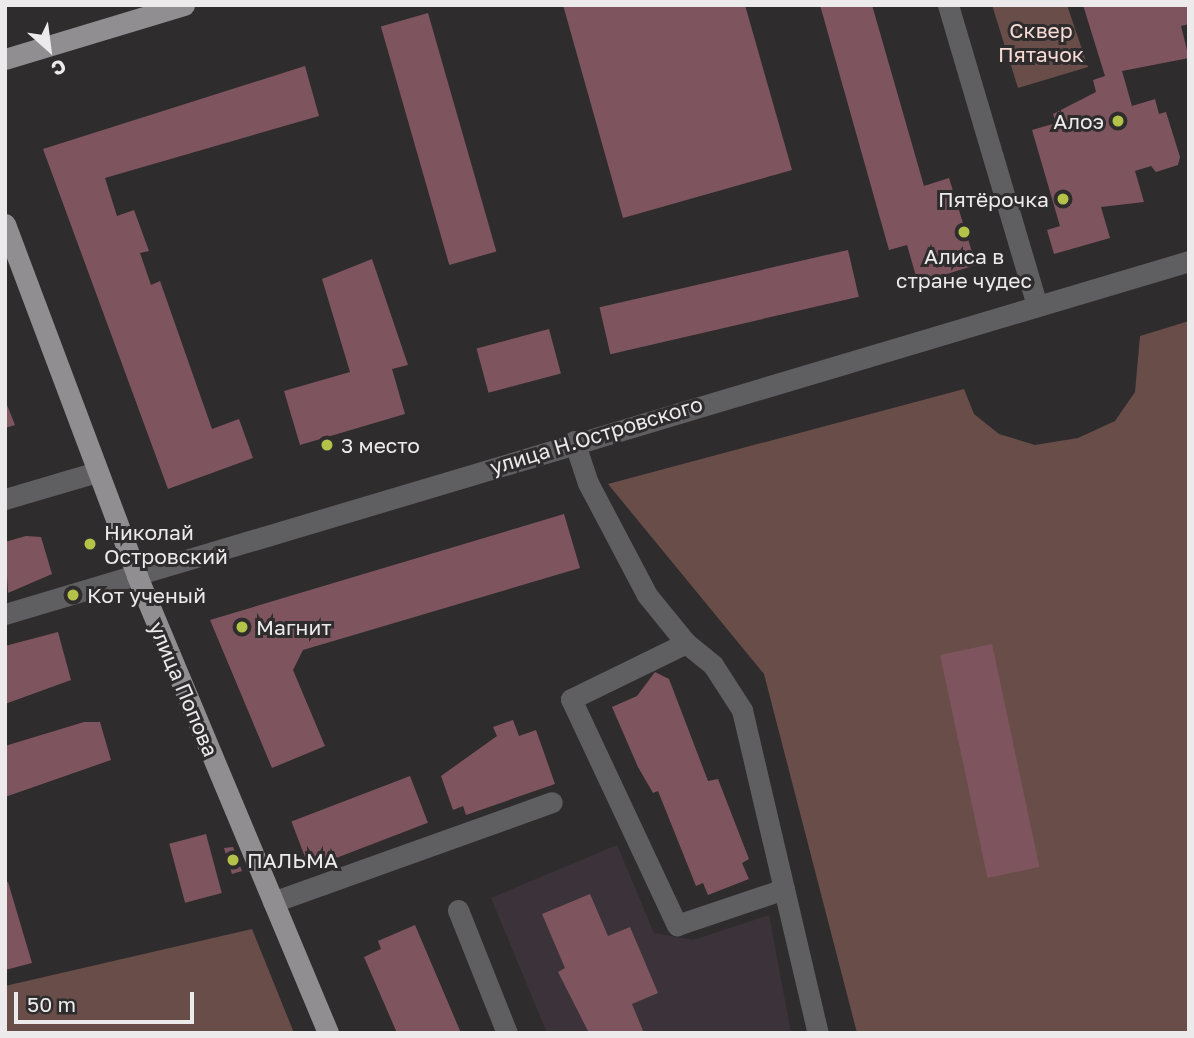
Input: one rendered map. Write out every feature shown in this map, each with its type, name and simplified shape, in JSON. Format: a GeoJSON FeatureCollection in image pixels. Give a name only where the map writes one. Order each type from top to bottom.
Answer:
{"type":"FeatureCollection","features":[{"type":"Feature","properties":{"kind":"main road"},"geometry":{"type":"LineString","coordinates":[[5,59],[184,5]]}},
{"type":"Feature","properties":{"kind":"main road","name":"улица Попова"},"geometry":{"type":"LineString","coordinates":[[5,224],[137,576],[328,1033]]}},
{"type":"Feature","properties":{"kind":"street"},"geometry":{"type":"LineString","coordinates":[[948,5],[1037,305]]}},
{"type":"Feature","properties":{"kind":"street","name":"улица Н.Островского"},"geometry":{"type":"LineString","coordinates":[[5,614],[574,442],[1189,261]]}},
{"type":"Feature","properties":{"kind":"street"},"geometry":{"type":"LineString","coordinates":[[574,442],[588,483],[648,595],[686,643],[713,665],[742,709],[818,1033]]}},
{"type":"Feature","properties":{"kind":"street"},"geometry":{"type":"LineString","coordinates":[[5,499],[97,472]]}},
{"type":"Feature","properties":{"kind":"street"},"geometry":{"type":"LineString","coordinates":[[686,643],[570,699],[677,925],[784,889]]}},
{"type":"Feature","properties":{"kind":"street"},"geometry":{"type":"LineString","coordinates":[[273,902],[552,802]]}},
{"type":"Feature","properties":{"kind":"street"},"geometry":{"type":"LineString","coordinates":[[458,910],[507,1033]]}},
{"type":"Feature","properties":{"kind":"shaded area"},"geometry":{"type":"Polygon","coordinates":[[[617,845],[654,933],[693,940],[769,915],[791,1033],[547,1033],[491,898],[617,845]]]}},
{"type":"Feature","properties":{"kind":"green space","name":"Сквер Пятачок"},"geometry":{"type":"Polygon","coordinates":[[[992,5],[1067,5],[1088,67],[1018,88],[992,5]]]}},
{"type":"Feature","properties":{"kind":"green space"},"geometry":{"type":"Polygon","coordinates":[[[1189,321],[1189,1033],[857,1033],[764,674],[608,484],[964,389],[974,414],[999,434],[1035,445],[1078,438],[1115,421],[1135,392],[1140,336],[1189,321]]]}},
{"type":"Feature","properties":{"kind":"green space"},"geometry":{"type":"Polygon","coordinates":[[[252,929],[294,1033],[5,1033],[5,986],[252,929]]]}},
{"type":"Feature","properties":{"kind":"building"},"geometry":{"type":"Polygon","coordinates":[[[563,5],[745,5],[792,170],[623,218],[563,5]]]}},
{"type":"Feature","properties":{"kind":"building"},"geometry":{"type":"Polygon","coordinates":[[[820,5],[872,5],[924,186],[949,178],[976,265],[918,283],[907,245],[889,250],[820,5]]]}},
{"type":"Feature","properties":{"kind":"building"},"geometry":{"type":"Polygon","coordinates":[[[1083,5],[1189,5],[1189,24],[1181,26],[1189,58],[1122,71],[1132,106],[1155,99],[1159,114],[1166,112],[1180,157],[1178,165],[1156,172],[1151,166],[1135,171],[1144,202],[1101,207],[1110,238],[1054,254],[1047,230],[1060,226],[1032,130],[1056,123],[1053,114],[1096,92],[1093,80],[1105,76],[1083,5]]]}},
{"type":"Feature","properties":{"kind":"building"},"geometry":{"type":"Polygon","coordinates":[[[428,13],[496,251],[449,265],[381,27],[428,13]]]}},
{"type":"Feature","properties":{"kind":"building"},"geometry":{"type":"Polygon","coordinates":[[[305,66],[319,116],[105,178],[117,216],[134,210],[149,251],[140,253],[151,285],[160,281],[212,429],[239,419],[253,458],[168,489],[43,149],[305,66]]]}},
{"type":"Feature","properties":{"kind":"building"},"geometry":{"type":"Polygon","coordinates":[[[848,250],[859,297],[610,354],[600,307],[848,250]]]}},
{"type":"Feature","properties":{"kind":"building"},"geometry":{"type":"Polygon","coordinates":[[[372,259],[408,365],[392,369],[405,414],[300,445],[284,391],[350,372],[322,279],[372,259]]]}},
{"type":"Feature","properties":{"kind":"building"},"geometry":{"type":"Polygon","coordinates":[[[549,329],[561,373],[488,393],[477,348],[549,329]]]}},
{"type":"Feature","properties":{"kind":"building"},"geometry":{"type":"Polygon","coordinates":[[[5,400],[15,425],[5,428],[5,400]]]}},
{"type":"Feature","properties":{"kind":"building"},"geometry":{"type":"Polygon","coordinates":[[[564,514],[580,568],[303,650],[293,670],[325,746],[272,768],[210,620],[564,514]]]}},
{"type":"Feature","properties":{"kind":"building"},"geometry":{"type":"Polygon","coordinates":[[[26,536],[41,537],[52,574],[8,593],[5,542],[26,536]]]}},
{"type":"Feature","properties":{"kind":"building"},"geometry":{"type":"Polygon","coordinates":[[[58,632],[71,680],[5,704],[5,646],[58,632]]]}},
{"type":"Feature","properties":{"kind":"building"},"geometry":{"type":"Polygon","coordinates":[[[992,644],[1039,867],[988,878],[940,655],[992,644]]]}},
{"type":"Feature","properties":{"kind":"building"},"geometry":{"type":"Polygon","coordinates":[[[655,672],[669,679],[708,781],[718,779],[749,859],[742,863],[749,879],[708,895],[703,883],[696,886],[658,791],[653,793],[638,767],[612,707],[637,696],[655,672]]]}},
{"type":"Feature","properties":{"kind":"building"},"geometry":{"type":"Polygon","coordinates":[[[513,720],[519,736],[536,730],[555,784],[466,815],[463,806],[453,810],[441,776],[497,736],[493,727],[513,720]]]}},
{"type":"Feature","properties":{"kind":"building"},"geometry":{"type":"Polygon","coordinates":[[[84,722],[100,722],[111,760],[5,797],[5,746],[84,722]]]}},
{"type":"Feature","properties":{"kind":"building"},"geometry":{"type":"Polygon","coordinates":[[[410,776],[428,823],[309,868],[291,822],[410,776]]]}},
{"type":"Feature","properties":{"kind":"building"},"geometry":{"type":"Polygon","coordinates":[[[206,834],[222,893],[185,903],[169,844],[206,834]]]}},
{"type":"Feature","properties":{"kind":"building","name":"ПАЛЬМА"},"geometry":{"type":"Polygon","coordinates":[[[233,847],[242,871],[232,874],[224,848],[233,847]]]}},
{"type":"Feature","properties":{"kind":"building"},"geometry":{"type":"Polygon","coordinates":[[[8,882],[32,963],[5,970],[5,883],[8,882]]]}},
{"type":"Feature","properties":{"kind":"building"},"geometry":{"type":"Polygon","coordinates":[[[590,894],[608,936],[630,927],[658,993],[632,1004],[644,1033],[589,1033],[558,972],[565,968],[542,914],[590,894]]]}},
{"type":"Feature","properties":{"kind":"building"},"geometry":{"type":"Polygon","coordinates":[[[415,925],[461,1033],[397,1033],[364,957],[381,949],[378,941],[415,925]]]}},
{"type":"Feature","properties":{"kind":"place","name":"Алоэ"},"geometry":{"type":"Point","coordinates":[1118,121]}},
{"type":"Feature","properties":{"kind":"place","name":"Пятёрочка"},"geometry":{"type":"Point","coordinates":[1063,199]}},
{"type":"Feature","properties":{"kind":"place","name":"Алиса в стране чудес"},"geometry":{"type":"Point","coordinates":[964,232]}},
{"type":"Feature","properties":{"kind":"place","name":"3 место"},"geometry":{"type":"Point","coordinates":[327,445]}},
{"type":"Feature","properties":{"kind":"place","name":"Николай Островский"},"geometry":{"type":"Point","coordinates":[90,544]}},
{"type":"Feature","properties":{"kind":"place","name":"Кот ученый"},"geometry":{"type":"Point","coordinates":[73,595]}},
{"type":"Feature","properties":{"kind":"place","name":"Магнит"},"geometry":{"type":"Point","coordinates":[242,627]}},
{"type":"Feature","properties":{"kind":"place","name":"ПАЛЬМА"},"geometry":{"type":"Point","coordinates":[233,860]}}]}
